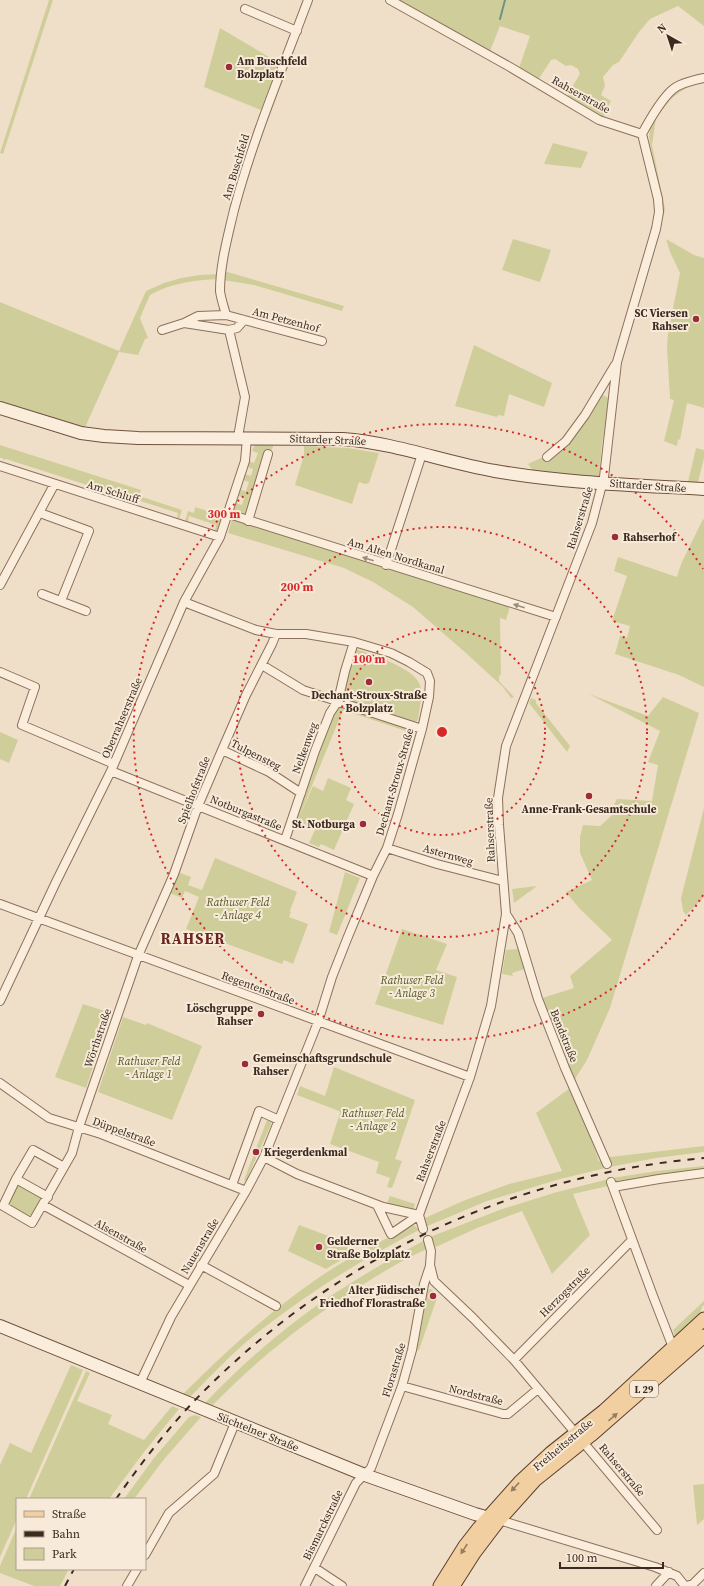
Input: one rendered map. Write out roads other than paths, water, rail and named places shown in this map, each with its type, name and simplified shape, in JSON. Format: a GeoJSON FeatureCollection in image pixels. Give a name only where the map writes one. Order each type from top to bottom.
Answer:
{"type":"FeatureCollection","features":[{"type":"Feature","properties":{"kind":"main road","name":"Freiheitsstraße"},"geometry":{"type":"LineString","coordinates":[[440,1586],[465,1546],[520,1482],[551,1453],[579,1438],[677,1360],[695,1338],[704,1319]]}},
{"type":"Feature","properties":{"kind":"main road","name":"Freiheitsstraße"},"geometry":{"type":"LineString","coordinates":[[453,1586],[474,1553],[489,1518],[535,1480],[579,1438],[604,1411],[674,1347],[695,1338]]}},
{"type":"Feature","properties":{"kind":"street","name":"Am Buschfeld"},"geometry":{"type":"LineString","coordinates":[[226,315],[220,293],[222,269],[231,222],[256,135],[272,97],[308,0]]}},
{"type":"Feature","properties":{"kind":"street","name":"Rahserstraße"},"geometry":{"type":"LineString","coordinates":[[390,0],[510,67],[599,120],[642,134],[658,199],[659,212],[656,229],[617,362],[602,483],[588,536],[506,746],[498,798],[506,914],[492,1006],[470,1078],[419,1216]]}},
{"type":"Feature","properties":{"kind":"street"},"geometry":{"type":"LineString","coordinates":[[245,9],[297,31]]}},
{"type":"Feature","properties":{"kind":"street"},"geometry":{"type":"LineString","coordinates":[[642,134],[648,122],[673,89],[689,82],[704,78]]}},
{"type":"Feature","properties":{"kind":"street","name":"Am Petzenhof"},"geometry":{"type":"LineString","coordinates":[[162,330],[184,323],[198,316],[226,315],[322,341]]}},
{"type":"Feature","properties":{"kind":"street","name":"Am Petzenhof"},"geometry":{"type":"LineString","coordinates":[[184,323],[229,330],[237,328],[244,320]]}},
{"type":"Feature","properties":{"kind":"street"},"geometry":{"type":"LineString","coordinates":[[229,330],[245,396],[243,438]]}},
{"type":"Feature","properties":{"kind":"street","name":"Rahserstraße"},"geometry":{"type":"LineString","coordinates":[[547,457],[566,440],[585,416],[617,362]]}},
{"type":"Feature","properties":{"kind":"street","name":"Sittarder Straße"},"geometry":{"type":"LineString","coordinates":[[0,408],[81,433],[138,438],[343,439],[369,441],[476,467],[510,473],[602,483],[704,489]]}},
{"type":"Feature","properties":{"kind":"street","name":"Oberrahserstraße"},"geometry":{"type":"LineString","coordinates":[[0,1001],[113,767],[184,602],[220,537],[229,514],[245,461],[243,438]]}},
{"type":"Feature","properties":{"kind":"street"},"geometry":{"type":"LineString","coordinates":[[248,521],[268,454]]}},
{"type":"Feature","properties":{"kind":"street"},"geometry":{"type":"LineString","coordinates":[[386,565],[422,454]]}},
{"type":"Feature","properties":{"kind":"street","name":"Am Schluff"},"geometry":{"type":"LineString","coordinates":[[0,466],[54,485],[220,537]]}},
{"type":"Feature","properties":{"kind":"street"},"geometry":{"type":"LineString","coordinates":[[0,584],[54,485]]}},
{"type":"Feature","properties":{"kind":"street"},"geometry":{"type":"LineString","coordinates":[[40,513],[89,531],[61,601]]}},
{"type":"Feature","properties":{"kind":"street","name":"Am Alten Nordkanal"},"geometry":{"type":"LineString","coordinates":[[229,514],[386,565],[556,617]]}},
{"type":"Feature","properties":{"kind":"street"},"geometry":{"type":"LineString","coordinates":[[42,594],[86,611]]}},
{"type":"Feature","properties":{"kind":"street","name":"Dechant-Stroux-Straße"},"geometry":{"type":"LineString","coordinates":[[184,602],[256,630],[276,634],[306,634],[354,642],[390,653],[409,662],[427,674],[430,682],[429,697],[422,729],[387,848],[373,876],[332,977],[318,1022]]}},
{"type":"Feature","properties":{"kind":"street","name":"Spielhofstraße"},"geometry":{"type":"LineString","coordinates":[[138,956],[174,874],[198,806],[222,750],[246,695],[276,634]]}},
{"type":"Feature","properties":{"kind":"street","name":"Nelkenweg"},"geometry":{"type":"LineString","coordinates":[[285,840],[330,713],[338,701],[354,642]]}},
{"type":"Feature","properties":{"kind":"street"},"geometry":{"type":"LineString","coordinates":[[262,665],[303,690],[422,729]]}},
{"type":"Feature","properties":{"kind":"street","name":"Notburgastraße"},"geometry":{"type":"LineString","coordinates":[[0,672],[35,687],[22,725],[198,806],[373,876]]}},
{"type":"Feature","properties":{"kind":"street","name":"Tulpensteg"},"geometry":{"type":"LineString","coordinates":[[222,750],[269,772],[301,793]]}},
{"type":"Feature","properties":{"kind":"street","name":"Asternweg"},"geometry":{"type":"LineString","coordinates":[[387,848],[438,864],[503,881]]}},
{"type":"Feature","properties":{"kind":"street","name":"Regentenstraße"},"geometry":{"type":"LineString","coordinates":[[0,904],[470,1078]]}},
{"type":"Feature","properties":{"kind":"street","name":"Bendstraße"},"geometry":{"type":"LineString","coordinates":[[506,914],[518,933],[538,999],[565,1068],[608,1164]]}},
{"type":"Feature","properties":{"kind":"street","name":"Wörthstraße"},"geometry":{"type":"LineString","coordinates":[[79,1127],[138,956]]}},
{"type":"Feature","properties":{"kind":"street","name":"Nauenstraße"},"geometry":{"type":"LineString","coordinates":[[140,1383],[171,1317],[201,1264],[246,1191],[264,1157],[318,1022]]}},
{"type":"Feature","properties":{"kind":"street","name":"Düppelstraße"},"geometry":{"type":"LineString","coordinates":[[0,1083],[49,1118],[101,1134],[246,1191]]}},
{"type":"Feature","properties":{"kind":"street"},"geometry":{"type":"LineString","coordinates":[[232,1185],[259,1111],[279,1120]]}},
{"type":"Feature","properties":{"kind":"street"},"geometry":{"type":"LineString","coordinates":[[64,1167],[33,1150],[16,1179],[3,1206],[32,1223],[43,1205],[72,1153],[79,1127]]}},
{"type":"Feature","properties":{"kind":"street"},"geometry":{"type":"LineString","coordinates":[[264,1157],[297,1174],[377,1205],[419,1216]]}},
{"type":"Feature","properties":{"kind":"street"},"geometry":{"type":"LineString","coordinates":[[677,1360],[674,1347],[612,1185],[704,1173]]}},
{"type":"Feature","properties":{"kind":"street"},"geometry":{"type":"LineString","coordinates":[[16,1179],[48,1196]]}},
{"type":"Feature","properties":{"kind":"street","name":"Alsenstraße"},"geometry":{"type":"LineString","coordinates":[[43,1205],[189,1285]]}},
{"type":"Feature","properties":{"kind":"street"},"geometry":{"type":"LineString","coordinates":[[377,1205],[391,1234],[419,1216]]}},
{"type":"Feature","properties":{"kind":"street"},"geometry":{"type":"LineString","coordinates":[[419,1216],[423,1229]]}},
{"type":"Feature","properties":{"kind":"street","name":"Rahserstraße"},"geometry":{"type":"LineString","coordinates":[[428,1240],[431,1251],[430,1265],[434,1281],[474,1318],[514,1360],[658,1530]]}},
{"type":"Feature","properties":{"kind":"street","name":"Herzogstraße"},"geometry":{"type":"LineString","coordinates":[[514,1360],[632,1240]]}},
{"type":"Feature","properties":{"kind":"street"},"geometry":{"type":"LineString","coordinates":[[201,1264],[276,1306]]}},
{"type":"Feature","properties":{"kind":"street","name":"Florastraße"},"geometry":{"type":"LineString","coordinates":[[365,1475],[371,1468],[402,1386],[412,1350],[424,1284],[430,1265]]}},
{"type":"Feature","properties":{"kind":"street","name":"Süchtelner Straße"},"geometry":{"type":"LineString","coordinates":[[0,1326],[365,1475],[489,1518],[646,1564],[677,1576],[686,1586]]}},
{"type":"Feature","properties":{"kind":"street","name":"Nordstraße"},"geometry":{"type":"LineString","coordinates":[[402,1386],[503,1414],[508,1414],[538,1389]]}},
{"type":"Feature","properties":{"kind":"street"},"geometry":{"type":"LineString","coordinates":[[146,1553],[169,1513],[214,1474],[235,1422]]}},
{"type":"Feature","properties":{"kind":"street","name":"Bismarckstraße"},"geometry":{"type":"LineString","coordinates":[[305,1586],[356,1483],[365,1475]]}},
{"type":"Feature","properties":{"kind":"street"},"geometry":{"type":"LineString","coordinates":[[315,1568],[342,1586]]}},
{"type":"Feature","properties":{"kind":"street"},"geometry":{"type":"LineString","coordinates":[[127,1586],[136,1570]]}},
{"type":"Feature","properties":{"kind":"street"},"geometry":{"type":"LineString","coordinates":[[656,1586],[669,1572]]}},
{"type":"Feature","properties":{"kind":"street"},"geometry":{"type":"LineString","coordinates":[[686,1586],[692,1584],[704,1573]]}},
{"type":"Feature","properties":{"kind":"waterway"},"geometry":{"type":"LineString","coordinates":[[500,19],[505,0]]}},
{"type":"Feature","properties":{"kind":"railway"},"geometry":{"type":"LineString","coordinates":[[117,1498],[157,1444],[179,1417],[203,1392],[255,1344],[311,1300],[370,1263],[432,1230],[497,1204],[564,1183],[633,1167],[704,1158]]}},
{"type":"Feature","properties":{"kind":"railway"},"geometry":{"type":"LineString","coordinates":[[65,1586],[73,1570]]}},
{"type":"Feature","properties":{"kind":"place","name":"Am Buschfeld Bolzplatz"},"geometry":{"type":"Point","coordinates":[229,67]}},
{"type":"Feature","properties":{"kind":"place","name":"SC Viersen Rahser"},"geometry":{"type":"Point","coordinates":[696,319]}},
{"type":"Feature","properties":{"kind":"place","name":"Rahserhof"},"geometry":{"type":"Point","coordinates":[615,537]}},
{"type":"Feature","properties":{"kind":"place","name":"Dechant-Stroux-Straße Bolzplatz"},"geometry":{"type":"Point","coordinates":[369,682]}},
{"type":"Feature","properties":{"kind":"place","name":"Anne-Frank-Gesamtschule"},"geometry":{"type":"Point","coordinates":[589,796]}},
{"type":"Feature","properties":{"kind":"place","name":"St. Notburga"},"geometry":{"type":"Point","coordinates":[363,824]}},
{"type":"Feature","properties":{"kind":"place","name":"Löschgruppe Rahser"},"geometry":{"type":"Point","coordinates":[261,1014]}},
{"type":"Feature","properties":{"kind":"place","name":"Gemeinschaftsgrundschule Rahser"},"geometry":{"type":"Point","coordinates":[245,1064]}},
{"type":"Feature","properties":{"kind":"place","name":"Kriegerdenkmal"},"geometry":{"type":"Point","coordinates":[256,1152]}},
{"type":"Feature","properties":{"kind":"place","name":"Gelderner Straße Bolzplatz"},"geometry":{"type":"Point","coordinates":[319,1247]}},
{"type":"Feature","properties":{"kind":"place","name":"Alter Jüdischer Friedhof Florastraße"},"geometry":{"type":"Point","coordinates":[433,1296]}},
{"type":"Feature","properties":{"kind":"district","name":"RAHSER"},"geometry":{"type":"Point","coordinates":[193,938]}},
{"type":"Feature","properties":{"kind":"park label","name":"Rathuser Feld - Anlage 4"},"geometry":{"type":"Point","coordinates":[238,908]}},
{"type":"Feature","properties":{"kind":"park label","name":"Rathuser Feld - Anlage 3"},"geometry":{"type":"Point","coordinates":[412,986]}},
{"type":"Feature","properties":{"kind":"park label","name":"Rathuser Feld - Anlage 1"},"geometry":{"type":"Point","coordinates":[149,1067]}},
{"type":"Feature","properties":{"kind":"park label","name":"Rathuser Feld - Anlage 2"},"geometry":{"type":"Point","coordinates":[373,1119]}}]}
